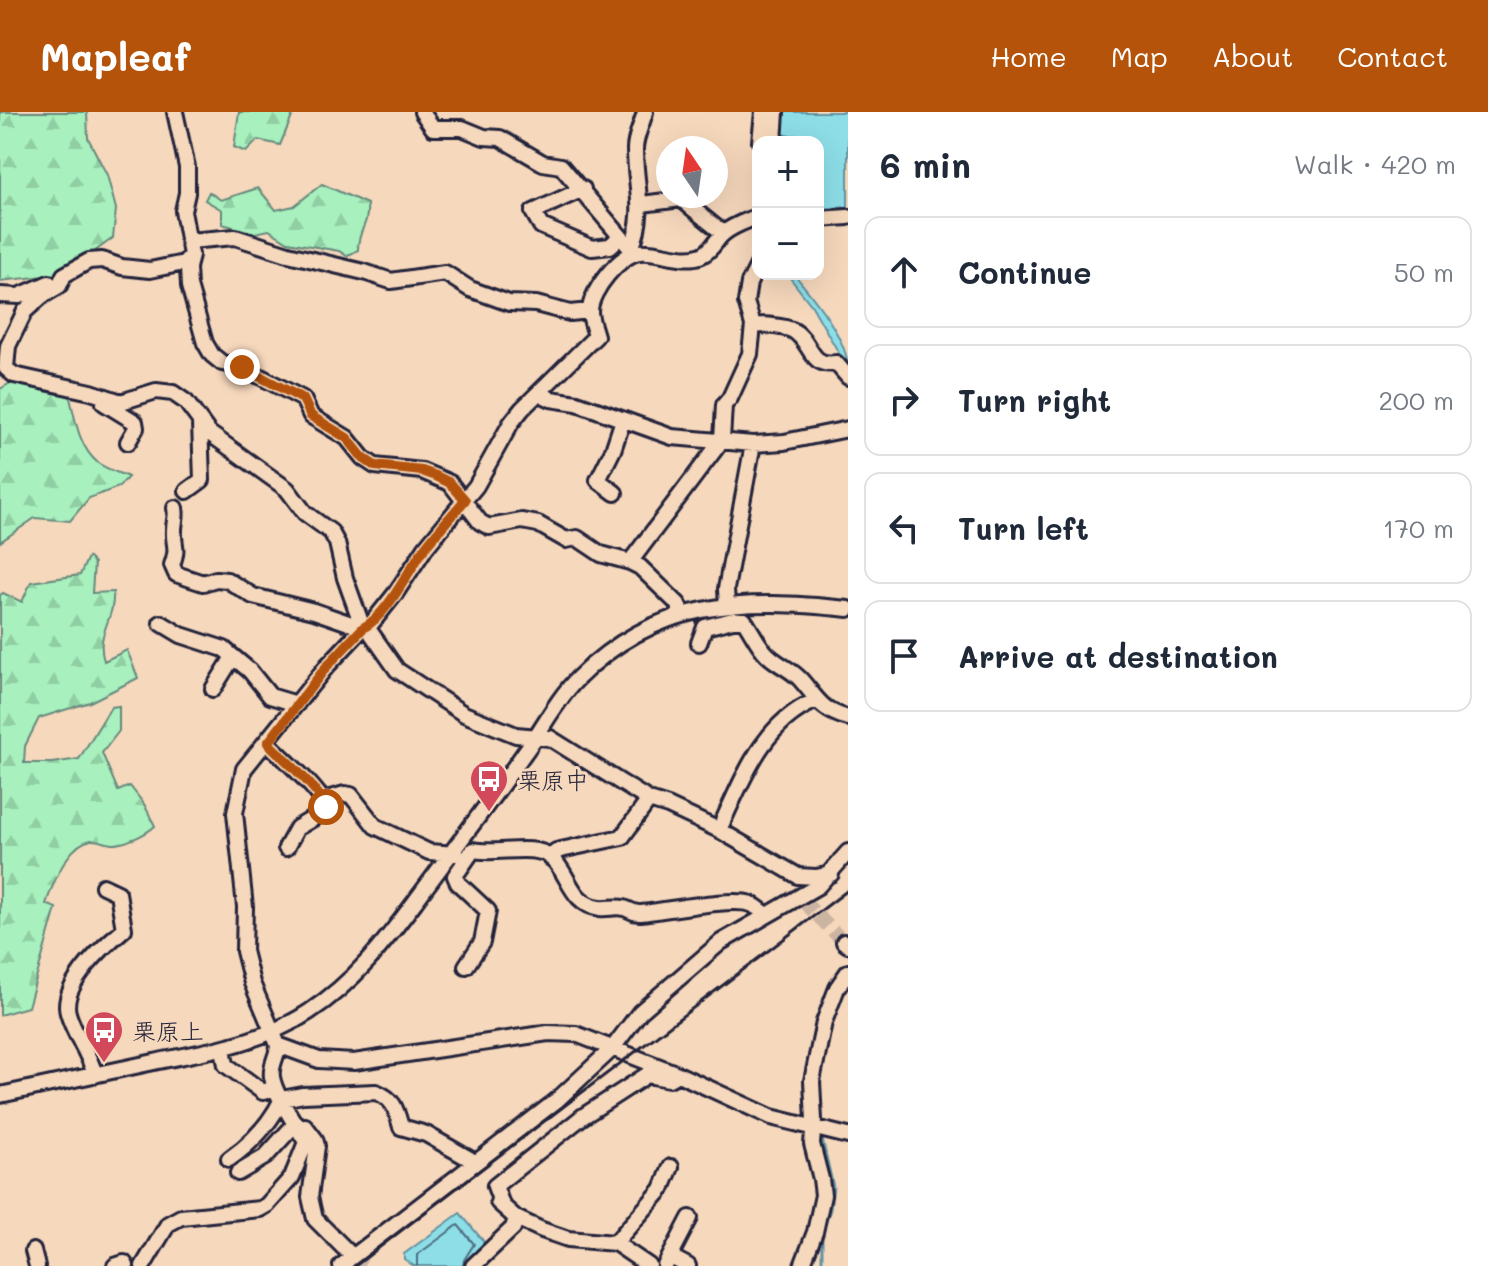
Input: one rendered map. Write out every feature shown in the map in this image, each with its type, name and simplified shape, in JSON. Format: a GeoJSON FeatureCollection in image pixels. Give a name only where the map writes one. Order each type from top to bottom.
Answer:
{"type":"FeatureCollection","features":[{"type":"Feature","properties":{"kind":"street"},"geometry":{"type":"LineString","coordinates":[[175,112],[187,167],[183,211],[190,248],[189,286],[205,343],[212,355],[222,363],[242,367],[303,399],[311,416],[347,438],[363,458],[375,466],[422,471],[450,483],[480,522],[489,527],[522,521],[538,524],[566,540],[577,538],[601,554],[640,567],[678,604],[682,614]]}},
{"type":"Feature","properties":{"kind":"street"},"geometry":{"type":"LineString","coordinates":[[422,112],[433,128],[462,128],[484,137],[500,138],[543,163],[561,166],[632,252]]}},
{"type":"Feature","properties":{"kind":"street"},"geometry":{"type":"LineString","coordinates":[[760,136],[762,112]]}},
{"type":"Feature","properties":{"kind":"street"},"geometry":{"type":"LineString","coordinates":[[774,136],[776,112]]}},
{"type":"Feature","properties":{"kind":"street"},"geometry":{"type":"LineString","coordinates":[[143,1266],[168,1224],[181,1217],[260,1209],[278,1195],[292,1177],[306,1142],[278,1093],[272,1076],[273,1062],[278,1052],[276,1039],[252,983],[244,951],[245,907],[235,813],[244,769],[327,666],[363,628],[371,624],[395,594],[426,547],[476,486],[522,409],[596,336],[590,311],[594,292],[632,252],[639,231],[642,204],[635,146],[643,114]]}},
{"type":"Feature","properties":{"kind":"street"},"geometry":{"type":"LineString","coordinates":[[583,189],[533,212],[541,226],[592,248],[610,246],[620,237]]}},
{"type":"Feature","properties":{"kind":"street"},"geometry":{"type":"LineString","coordinates":[[642,204],[681,199],[723,233]]}},
{"type":"Feature","properties":{"kind":"street"},"geometry":{"type":"LineString","coordinates":[[824,219],[848,217]]}},
{"type":"Feature","properties":{"kind":"street"},"geometry":{"type":"LineString","coordinates":[[632,252],[691,257],[702,255],[713,247],[723,233],[752,219]]}},
{"type":"Feature","properties":{"kind":"street"},"geometry":{"type":"LineString","coordinates":[[190,248],[235,237],[391,281],[445,273],[470,289],[509,303],[536,304],[570,313],[590,311]]}},
{"type":"Feature","properties":{"kind":"street"},"geometry":{"type":"LineString","coordinates":[[0,295],[19,296],[89,261],[102,260],[122,267],[150,270],[184,263],[190,248]]}},
{"type":"Feature","properties":{"kind":"street"},"geometry":{"type":"LineString","coordinates":[[64,275],[59,286],[25,311],[8,346],[6,368],[14,375],[121,402],[156,391],[173,393],[186,402],[200,423],[287,489],[305,513],[331,532],[363,628]]}},
{"type":"Feature","properties":{"kind":"street"},"geometry":{"type":"LineString","coordinates":[[630,562],[720,443],[724,405],[750,354],[753,325],[746,302],[752,277]]}},
{"type":"Feature","properties":{"kind":"street"},"geometry":{"type":"LineString","coordinates":[[753,325],[792,330],[816,360],[836,363],[848,377]]}},
{"type":"Feature","properties":{"kind":"street"},"geometry":{"type":"LineString","coordinates":[[83,391],[135,422],[136,428],[128,442]]}},
{"type":"Feature","properties":{"kind":"street"},"geometry":{"type":"LineString","coordinates":[[539,393],[551,399],[577,403],[672,437],[720,443],[784,442],[848,429]]}},
{"type":"Feature","properties":{"kind":"street"},"geometry":{"type":"LineString","coordinates":[[615,493],[598,480],[623,420]]}},
{"type":"Feature","properties":{"kind":"street"},"geometry":{"type":"LineString","coordinates":[[187,491],[202,480],[200,423]]}},
{"type":"Feature","properties":{"kind":"street"},"geometry":{"type":"LineString","coordinates":[[727,605],[726,589],[753,444]]}},
{"type":"Feature","properties":{"kind":"street"},"geometry":{"type":"LineString","coordinates":[[175,508],[177,517],[173,533],[178,548],[172,565],[176,574],[203,583],[227,580],[253,596],[314,611],[369,630],[397,670],[414,683],[452,703],[464,714],[516,735],[550,738],[649,800],[719,830],[798,876],[831,874]]}},
{"type":"Feature","properties":{"kind":"street"},"geometry":{"type":"LineString","coordinates":[[747,602],[744,620],[764,652],[784,664],[801,680],[823,708],[848,718]]}},
{"type":"Feature","properties":{"kind":"street"},"geometry":{"type":"LineString","coordinates":[[0,1095],[276,1039],[366,966],[535,739],[567,691],[608,652],[644,629],[682,614],[727,605],[747,602],[848,609]]}},
{"type":"Feature","properties":{"kind":"street"},"geometry":{"type":"LineString","coordinates":[[699,643],[705,627],[744,620]]}},
{"type":"Feature","properties":{"kind":"street"},"geometry":{"type":"LineString","coordinates":[[161,623],[181,635],[224,649],[250,671],[270,696],[297,704]]}},
{"type":"Feature","properties":{"kind":"street"},"geometry":{"type":"LineString","coordinates":[[213,689],[233,657]]}},
{"type":"Feature","properties":{"kind":"street"},"geometry":{"type":"LineString","coordinates":[[719,830],[763,743],[785,718],[815,701]]}},
{"type":"Feature","properties":{"kind":"street"},"geometry":{"type":"LineString","coordinates":[[268,743],[299,773],[326,807],[322,813],[297,828],[286,848]]}},
{"type":"Feature","properties":{"kind":"street"},"geometry":{"type":"LineString","coordinates":[[323,800],[351,795],[375,826],[429,852],[452,852],[467,859]]}},
{"type":"Feature","properties":{"kind":"street"},"geometry":{"type":"LineString","coordinates":[[551,858],[556,851],[622,837],[649,800]]}},
{"type":"Feature","properties":{"kind":"street"},"geometry":{"type":"LineString","coordinates":[[466,966],[482,942],[488,911],[458,883],[455,876],[473,850],[495,853],[528,849],[551,858],[577,897],[600,908],[622,908],[637,914],[724,902],[750,903],[766,914]]}},
{"type":"Feature","properties":{"kind":"street"},"geometry":{"type":"LineString","coordinates":[[238,1173],[265,1157],[297,1116],[315,1139],[316,1158],[310,1197],[315,1219],[347,1262],[556,1101],[612,1049],[640,1012],[721,942],[766,914],[802,899],[831,874],[848,852]]}},
{"type":"Feature","properties":{"kind":"street"},"geometry":{"type":"LineString","coordinates":[[95,1075],[91,1058],[80,1042],[67,1010],[67,998],[93,955],[124,929],[118,893],[103,886]]}},
{"type":"Feature","properties":{"kind":"street"},"geometry":{"type":"LineString","coordinates":[[802,1266],[815,1232],[823,1195],[812,1144],[812,1081],[824,1022],[837,988],[848,972]]}},
{"type":"Feature","properties":{"kind":"street"},"geometry":{"type":"LineString","coordinates":[[276,1039],[319,1060],[354,1062],[548,1033],[576,1034],[678,1074],[771,1117],[848,1136]]}},
{"type":"Feature","properties":{"kind":"street"},"geometry":{"type":"LineString","coordinates":[[223,1048],[226,1065],[263,1092],[303,1095],[376,1092],[387,1096],[395,1104],[401,1127],[426,1134],[475,1162]]}},
{"type":"Feature","properties":{"kind":"street"},"geometry":{"type":"LineString","coordinates":[[649,1266],[615,1243],[568,1239],[516,1218],[500,1204],[501,1198],[495,1186],[582,1117],[647,1075],[669,1079],[678,1074]]}},
{"type":"Feature","properties":{"kind":"street"},"geometry":{"type":"LineString","coordinates":[[229,1159],[255,1138],[275,1113],[278,1093]]}},
{"type":"Feature","properties":{"kind":"street"},"geometry":{"type":"LineString","coordinates":[[615,1243],[662,1189],[671,1167]]}},
{"type":"Feature","properties":{"kind":"street"},"geometry":{"type":"LineString","coordinates":[[473,1266],[497,1246],[513,1228],[516,1218]]}},
{"type":"Feature","properties":{"kind":"street"},"geometry":{"type":"LineString","coordinates":[[688,1266],[668,1262],[690,1218]]}},
{"type":"Feature","properties":{"kind":"street"},"geometry":{"type":"LineString","coordinates":[[115,1266],[124,1263],[126,1266]]}},
{"type":"Feature","properties":{"kind":"green space"},"geometry":{"type":"Polygon","coordinates":[[[0,112],[87,112],[88,138],[107,175],[116,209],[113,238],[64,274],[0,281],[0,112]]]}},
{"type":"Feature","properties":{"kind":"green space"},"geometry":{"type":"Polygon","coordinates":[[[239,112],[294,112],[280,145],[258,140],[246,152],[234,147],[239,112]]]}},
{"type":"Feature","properties":{"kind":"green space"},"geometry":{"type":"Polygon","coordinates":[[[322,184],[367,204],[358,250],[347,256],[339,251],[288,242],[269,230],[255,233],[222,224],[222,210],[205,200],[209,192],[221,200],[258,188],[276,210],[294,206],[322,184]]]}},
{"type":"Feature","properties":{"kind":"green space"},"geometry":{"type":"Polygon","coordinates":[[[14,381],[67,387],[77,428],[91,456],[101,465],[128,477],[119,487],[89,498],[70,521],[35,518],[0,542],[0,389],[14,381]]]}},
{"type":"Feature","properties":{"kind":"green space"},"geometry":{"type":"Polygon","coordinates":[[[88,557],[94,563],[92,593],[113,592],[111,611],[103,634],[104,661],[127,650],[138,678],[90,702],[39,718],[25,746],[24,763],[79,759],[111,707],[119,706],[119,731],[102,753],[118,791],[130,786],[155,826],[121,843],[91,840],[82,843],[68,857],[46,904],[56,908],[28,1007],[0,1015],[0,595],[3,593],[22,602],[31,582],[80,575],[88,557]]]}},
{"type":"Feature","properties":{"kind":"water"},"geometry":{"type":"Polygon","coordinates":[[[777,112],[848,112],[848,207],[824,209],[824,136],[775,134],[777,112]]]}},
{"type":"Feature","properties":{"kind":"water"},"geometry":{"type":"Polygon","coordinates":[[[792,280],[799,280],[828,319],[842,345],[848,369],[812,306],[792,280]]]}},
{"type":"Feature","properties":{"kind":"water"},"geometry":{"type":"Polygon","coordinates":[[[460,1213],[485,1243],[469,1266],[414,1266],[404,1259],[404,1254],[460,1213]]]}},
{"type":"Feature","properties":{"kind":"waterway"},"geometry":{"type":"LineString","coordinates":[[828,1036],[832,1020]]}},
{"type":"Feature","properties":{"kind":"waterway"},"geometry":{"type":"LineString","coordinates":[[822,1139],[833,1187],[822,1234],[822,1266]]}},
{"type":"Feature","properties":{"kind":"tunnel"},"geometry":{"type":"LineString","coordinates":[[803,901],[844,942]]}},
{"type":"Feature","properties":{"kind":"tunnel"},"geometry":{"type":"LineString","coordinates":[[353,1257],[370,1266]]}},
{"type":"Feature","properties":{"kind":"railway"},"geometry":{"type":"LineString","coordinates":[[354,1266],[848,890]]}},
{"type":"Feature","properties":{"kind":"place","name":"栗原中"},"geometry":{"type":"Point","coordinates":[489,813]}},
{"type":"Feature","properties":{"kind":"place","name":"栗原上"},"geometry":{"type":"Point","coordinates":[104,1064]}},
{"type":"Feature","properties":{"kind":"route"},"geometry":{"type":"LineString","coordinates":[[242,367],[303,399],[311,416],[347,438],[363,458],[375,466],[422,471],[436,476],[450,483],[465,500],[426,547],[371,624],[363,628],[327,666],[268,743],[299,773],[326,807]]}}]}
